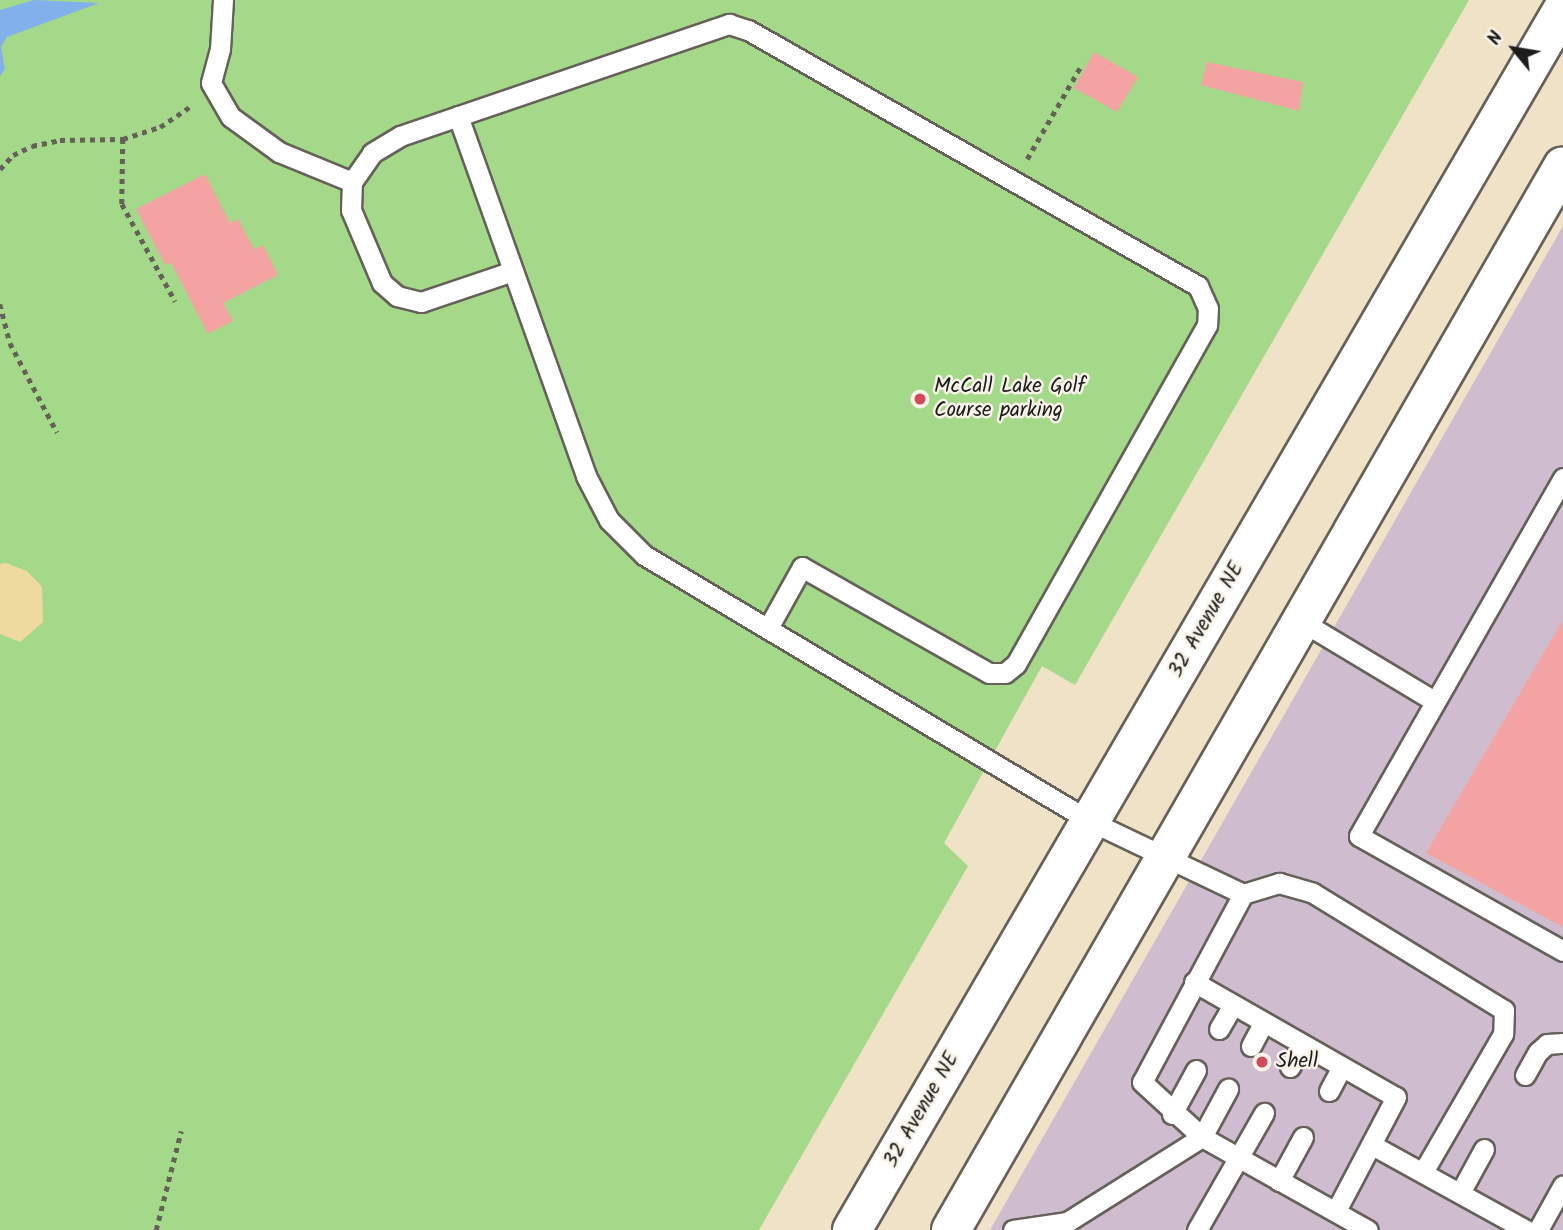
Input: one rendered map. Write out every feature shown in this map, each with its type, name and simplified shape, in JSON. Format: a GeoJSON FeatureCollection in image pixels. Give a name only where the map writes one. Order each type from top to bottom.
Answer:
{"type":"FeatureCollection","features":[{"type":"Feature","properties":{"kind":"main road","name":"32 Avenue NE"},"geometry":{"type":"LineString","coordinates":[[852,1230],[1563,9]]}},
{"type":"Feature","properties":{"kind":"main road"},"geometry":{"type":"LineString","coordinates":[[951,1230],[1563,166]]}},
{"type":"Feature","properties":{"kind":"lane"},"geometry":{"type":"LineString","coordinates":[[223,0],[220,49],[211,83],[231,117],[279,152],[352,182]]}},
{"type":"Feature","properties":{"kind":"lane"},"geometry":{"type":"LineString","coordinates":[[513,271],[421,302],[397,296],[382,283],[370,260],[351,210],[352,182],[372,153],[400,136],[729,24],[748,30],[1198,286],[1208,308],[1207,326],[1016,664],[1005,673],[989,673],[802,567],[768,628]]}},
{"type":"Feature","properties":{"kind":"lane"},"geometry":{"type":"LineString","coordinates":[[458,117],[586,476],[609,520],[645,555],[1090,821],[1242,894],[1279,883],[1313,893],[1504,1010],[1503,1034],[1423,1172]]}},
{"type":"Feature","properties":{"kind":"lane"},"geometry":{"type":"LineString","coordinates":[[1563,478],[1359,836],[1563,951]]}},
{"type":"Feature","properties":{"kind":"lane"},"geometry":{"type":"LineString","coordinates":[[1301,621],[1434,701]]}},
{"type":"Feature","properties":{"kind":"lane"},"geometry":{"type":"LineString","coordinates":[[1242,894],[1142,1082],[1172,1114],[1202,1137],[1238,1160],[1368,1230]]}},
{"type":"Feature","properties":{"kind":"lane"},"geometry":{"type":"LineString","coordinates":[[1194,982],[1396,1097],[1336,1211]]}},
{"type":"Feature","properties":{"kind":"lane"},"geometry":{"type":"LineString","coordinates":[[1219,1029],[1233,1005]]}},
{"type":"Feature","properties":{"kind":"lane"},"geometry":{"type":"LineString","coordinates":[[1251,1046],[1264,1022]]}},
{"type":"Feature","properties":{"kind":"lane"},"geometry":{"type":"LineString","coordinates":[[1525,1075],[1538,1052],[1547,1044],[1563,1043]]}},
{"type":"Feature","properties":{"kind":"lane"},"geometry":{"type":"LineString","coordinates":[[1290,1067],[1303,1044]]}},
{"type":"Feature","properties":{"kind":"lane"},"geometry":{"type":"LineString","coordinates":[[1329,1091],[1342,1066]]}},
{"type":"Feature","properties":{"kind":"lane"},"geometry":{"type":"LineString","coordinates":[[1172,1114],[1196,1070]]}},
{"type":"Feature","properties":{"kind":"lane"},"geometry":{"type":"LineString","coordinates":[[1013,1230],[1067,1222],[1202,1137],[1228,1089]]}},
{"type":"Feature","properties":{"kind":"lane"},"geometry":{"type":"LineString","coordinates":[[1197,1230],[1264,1113]]}},
{"type":"Feature","properties":{"kind":"lane"},"geometry":{"type":"LineString","coordinates":[[1279,1181],[1303,1137]]}},
{"type":"Feature","properties":{"kind":"lane"},"geometry":{"type":"LineString","coordinates":[[1371,1145],[1526,1230]]}},
{"type":"Feature","properties":{"kind":"lane"},"geometry":{"type":"LineString","coordinates":[[1460,1192],[1484,1149]]}},
{"type":"Feature","properties":{"kind":"lane"},"geometry":{"type":"LineString","coordinates":[[1538,1230],[1563,1185]]}},
{"type":"Feature","properties":{"kind":"path"},"geometry":{"type":"LineString","coordinates":[[1038,140],[1082,64]]}},
{"type":"Feature","properties":{"kind":"path"},"geometry":{"type":"LineString","coordinates":[[0,169],[13,155],[32,146],[60,140],[123,139],[181,116],[211,83]]}},
{"type":"Feature","properties":{"kind":"path"},"geometry":{"type":"LineString","coordinates":[[123,139],[122,204],[175,301]]}},
{"type":"Feature","properties":{"kind":"path"},"geometry":{"type":"LineString","coordinates":[[0,304],[10,343],[57,432]]}},
{"type":"Feature","properties":{"kind":"path"},"geometry":{"type":"LineString","coordinates":[[156,1230],[181,1131]]}},
{"type":"Feature","properties":{"kind":"shaded area"},"geometry":{"type":"Polygon","coordinates":[[[1563,226],[1563,1230],[990,1230],[1563,226]]]}},
{"type":"Feature","properties":{"kind":"green space"},"geometry":{"type":"Polygon","coordinates":[[[0,0],[1469,0],[1075,685],[1042,666],[944,843],[968,866],[759,1230],[0,1230],[0,0]]]}},
{"type":"Feature","properties":{"kind":"sand"},"geometry":{"type":"Polygon","coordinates":[[[6,563],[27,571],[42,587],[43,622],[20,642],[0,634],[0,564],[6,563]]]}},
{"type":"Feature","properties":{"kind":"water"},"geometry":{"type":"Polygon","coordinates":[[[34,0],[99,3],[7,37],[1,47],[5,69],[0,76],[0,10],[34,0]]]}},
{"type":"Feature","properties":{"kind":"building"},"geometry":{"type":"Polygon","coordinates":[[[1094,52],[1138,77],[1117,112],[1074,88],[1094,52]]]}},
{"type":"Feature","properties":{"kind":"building"},"geometry":{"type":"Polygon","coordinates":[[[1207,62],[1303,82],[1299,111],[1201,85],[1207,62]]]}},
{"type":"Feature","properties":{"kind":"building"},"geometry":{"type":"Polygon","coordinates":[[[205,174],[230,223],[238,219],[254,249],[263,245],[278,275],[223,303],[233,321],[208,334],[171,263],[165,265],[136,209],[205,174]]]}},
{"type":"Feature","properties":{"kind":"building"},"geometry":{"type":"Polygon","coordinates":[[[1563,620],[1563,927],[1426,853],[1563,620]]]}},
{"type":"Feature","properties":{"kind":"place","name":"McCall Lake Golf Course parking"},"geometry":{"type":"Point","coordinates":[920,399]}},
{"type":"Feature","properties":{"kind":"place","name":"Shell"},"geometry":{"type":"Point","coordinates":[1262,1062]}}]}
